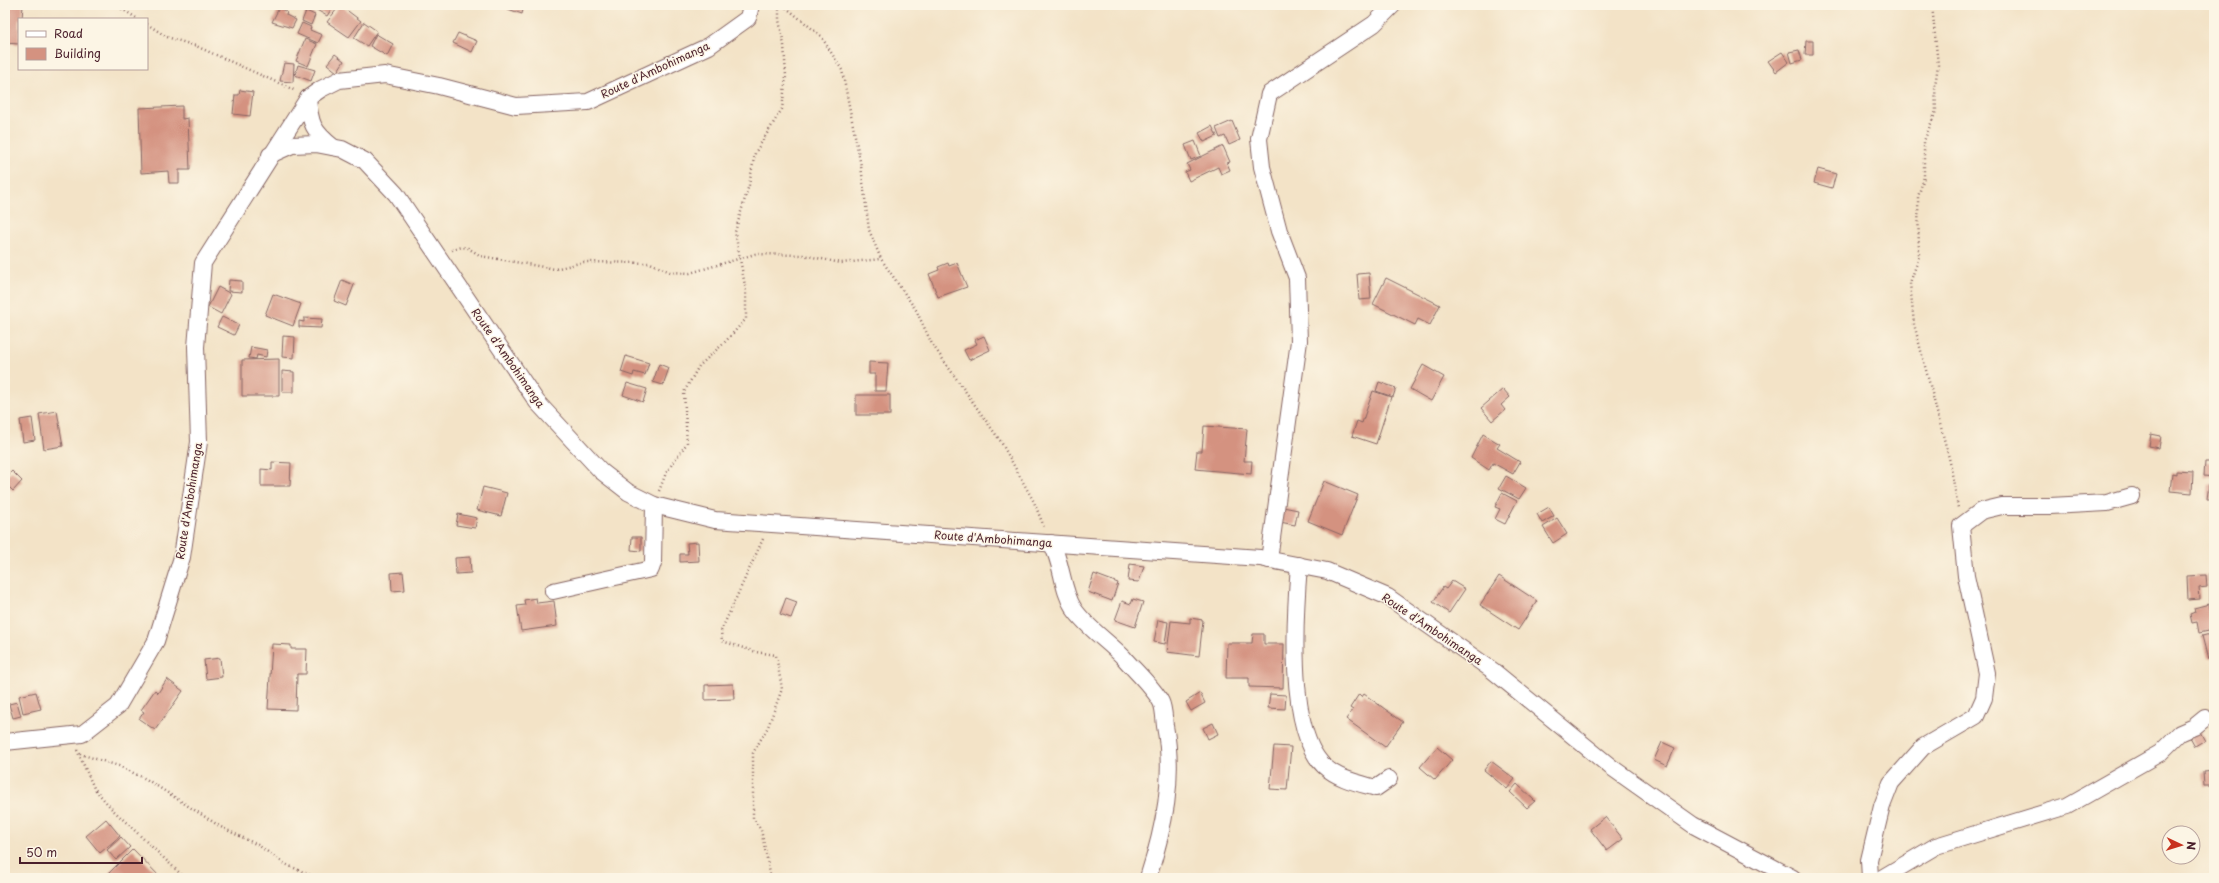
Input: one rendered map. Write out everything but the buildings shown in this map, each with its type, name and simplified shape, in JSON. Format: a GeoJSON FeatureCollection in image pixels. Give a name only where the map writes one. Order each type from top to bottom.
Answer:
{"type":"FeatureCollection","features":[{"type":"Feature","properties":{"kind":"street","name":"Route d'Ambohimanga"},"geometry":{"type":"LineString","coordinates":[[5,742],[82,734],[118,706],[156,641],[182,557],[199,442],[196,347],[203,263],[270,155],[308,98],[321,88],[339,80],[385,75],[439,86],[516,106],[588,102],[709,46],[748,18],[751,5]]}},
{"type":"Feature","properties":{"kind":"street"},"geometry":{"type":"LineString","coordinates":[[1269,560],[1299,341],[1297,278],[1279,231],[1262,168],[1259,140],[1269,94],[1374,24],[1393,5]]}},
{"type":"Feature","properties":{"kind":"street"},"geometry":{"type":"LineString","coordinates":[[308,98],[310,119],[317,134],[333,147]]}},
{"type":"Feature","properties":{"kind":"street","name":"Route d'Ambohimanga"},"geometry":{"type":"LineString","coordinates":[[270,155],[292,145],[316,144],[342,149],[366,161],[396,194],[436,256],[537,402],[601,470],[628,492],[654,505],[716,520],[1051,543],[1269,560],[1327,571],[1388,597],[1492,670],[1611,767],[1693,825],[1793,878]]}},
{"type":"Feature","properties":{"kind":"street"},"geometry":{"type":"LineString","coordinates":[[1870,878],[1869,860],[1882,806],[1891,783],[1923,747],[1976,716],[1984,698],[1987,673],[1966,576],[1961,526],[1981,511],[2002,506],[2050,506],[2107,503],[2132,496]]}},
{"type":"Feature","properties":{"kind":"street"},"geometry":{"type":"LineString","coordinates":[[553,591],[651,569],[653,563],[654,505]]}},
{"type":"Feature","properties":{"kind":"street"},"geometry":{"type":"LineString","coordinates":[[1051,543],[1058,555],[1067,594],[1074,608],[1093,631],[1123,657],[1161,702],[1169,746],[1169,790],[1161,838],[1148,878]]}},
{"type":"Feature","properties":{"kind":"street"},"geometry":{"type":"LineString","coordinates":[[1299,566],[1296,606],[1297,693],[1309,745],[1324,765],[1340,777],[1376,788],[1389,779]]}},
{"type":"Feature","properties":{"kind":"street"},"geometry":{"type":"LineString","coordinates":[[1882,878],[1936,846],[2067,806],[2160,753],[2180,734],[2194,728],[2205,718]]}},
{"type":"Feature","properties":{"kind":"path"},"geometry":{"type":"LineString","coordinates":[[120,5],[122,9],[136,18]]}},
{"type":"Feature","properties":{"kind":"path"},"geometry":{"type":"LineString","coordinates":[[654,505],[666,473],[687,443],[684,392],[699,366],[724,343],[746,319],[746,291],[735,232],[749,185],[755,153],[782,109],[786,76],[784,45],[779,20],[779,5]]}},
{"type":"Feature","properties":{"kind":"path"},"geometry":{"type":"LineString","coordinates":[[782,5],[821,36],[842,70],[861,166],[869,230],[880,259],[916,310],[932,344],[1000,442],[1034,502],[1051,543]]}},
{"type":"Feature","properties":{"kind":"path"},"geometry":{"type":"LineString","coordinates":[[1932,5],[1938,65],[1935,86],[1936,111],[1924,141],[1924,177],[1918,197],[1919,257],[1910,283],[1914,324],[1950,462],[1961,526]]}},
{"type":"Feature","properties":{"kind":"path"},"geometry":{"type":"LineString","coordinates":[[148,25],[167,37],[196,46],[308,98]]}},
{"type":"Feature","properties":{"kind":"path"},"geometry":{"type":"LineString","coordinates":[[436,256],[462,247],[468,248],[480,256],[555,269],[584,262],[650,262],[670,272],[690,273],[755,254],[803,255],[840,263],[880,259]]}},
{"type":"Feature","properties":{"kind":"path"},"geometry":{"type":"LineString","coordinates":[[771,524],[721,631],[722,641],[756,652],[776,655],[781,679],[782,689],[768,727],[753,753],[753,818],[761,830],[771,878]]}},
{"type":"Feature","properties":{"kind":"path"},"geometry":{"type":"LineString","coordinates":[[68,736],[80,754],[94,788],[112,808],[184,878]]}},
{"type":"Feature","properties":{"kind":"path"},"geometry":{"type":"LineString","coordinates":[[80,754],[119,766],[146,779],[220,827],[258,845],[285,864],[317,878]]}}]}
